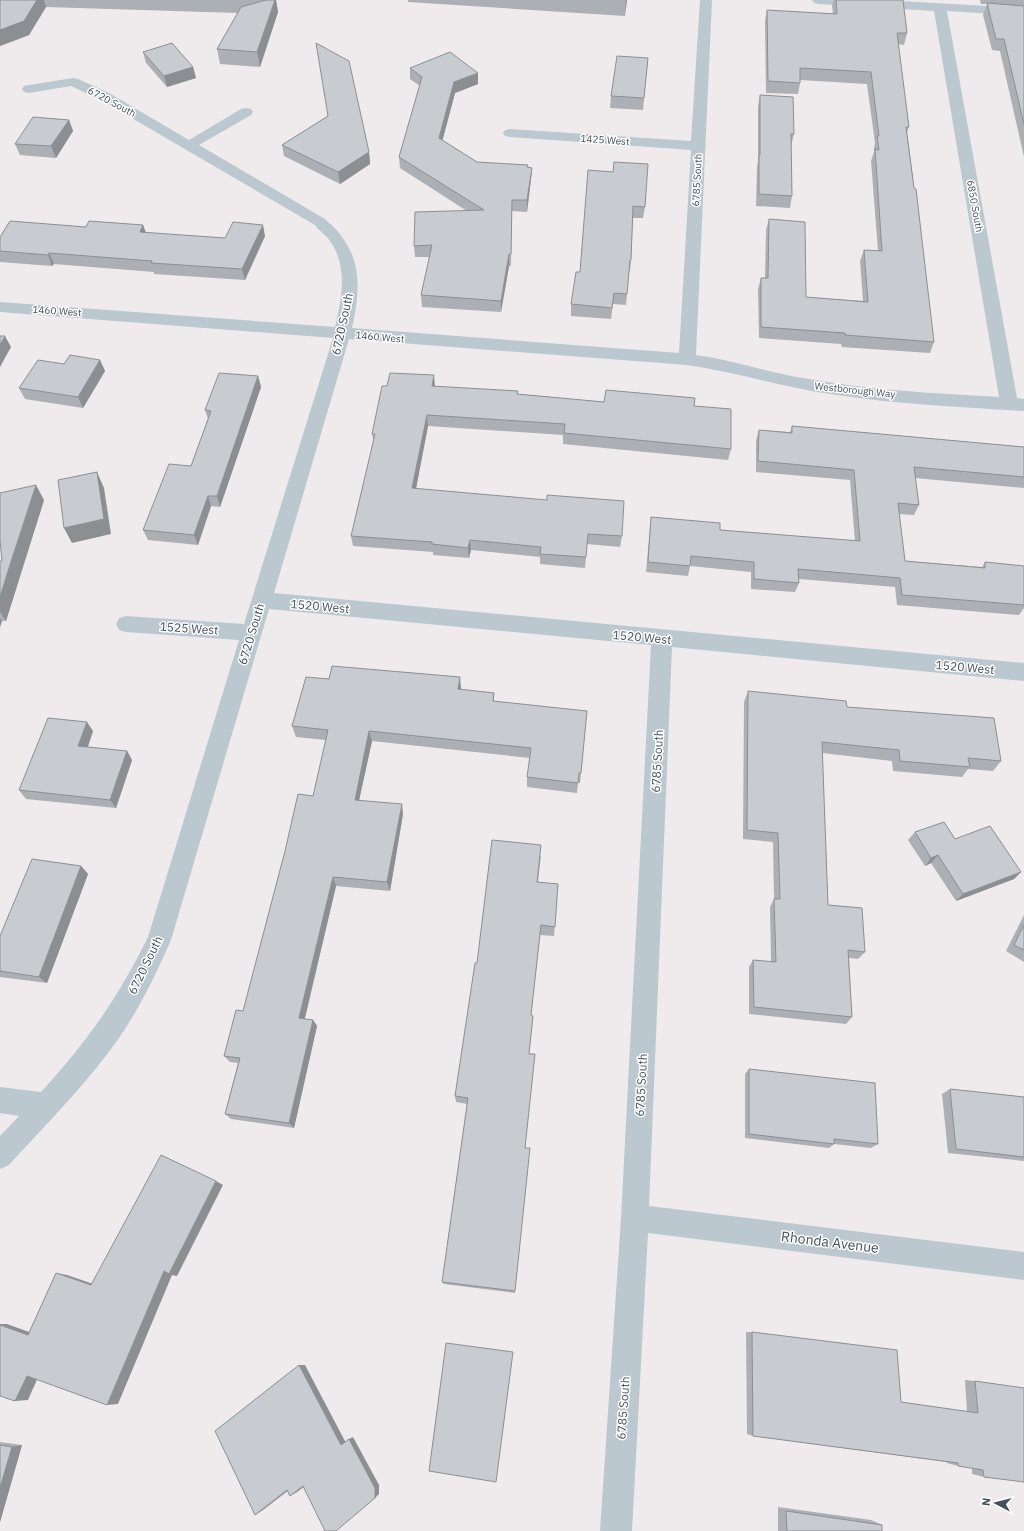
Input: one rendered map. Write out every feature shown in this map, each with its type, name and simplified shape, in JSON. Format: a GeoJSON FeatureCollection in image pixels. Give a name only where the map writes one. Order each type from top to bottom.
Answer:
{"type":"FeatureCollection","features":[{"type":"Feature","properties":{"kind":"street","name":"6785 South"},"geometry":{"type":"LineString","coordinates":[[688,360],[706,0]]}},
{"type":"Feature","properties":{"kind":"street"},"geometry":{"type":"LineString","coordinates":[[818,0],[1024,12]]}},
{"type":"Feature","properties":{"kind":"street","name":"6850 South"},"geometry":{"type":"LineString","coordinates":[[940,7],[1016,405]]}},
{"type":"Feature","properties":{"kind":"street","name":"6720 South"},"geometry":{"type":"LineString","coordinates":[[0,1156],[108,1031],[138,983],[159,940],[342,334],[349,303],[350,283],[348,263],[338,240],[320,222],[104,96],[73,82],[29,89]]}},
{"type":"Feature","properties":{"kind":"street"},"geometry":{"type":"LineString","coordinates":[[188,146],[246,112]]}},
{"type":"Feature","properties":{"kind":"street","name":"1425 West"},"geometry":{"type":"LineString","coordinates":[[510,134],[699,146]]}},
{"type":"Feature","properties":{"kind":"street","name":"1460 West"},"geometry":{"type":"LineString","coordinates":[[0,307],[688,360]]}},
{"type":"Feature","properties":{"kind":"street","name":"Westborough Way"},"geometry":{"type":"LineString","coordinates":[[688,360],[711,362],[782,380],[826,388],[1016,405]]}},
{"type":"Feature","properties":{"kind":"street","name":"1520 West"},"geometry":{"type":"LineString","coordinates":[[261,600],[1024,672]]}},
{"type":"Feature","properties":{"kind":"street","name":"1525 West"},"geometry":{"type":"LineString","coordinates":[[126,624],[251,633]]}},
{"type":"Feature","properties":{"kind":"street","name":"6785 South"},"geometry":{"type":"LineString","coordinates":[[616,1531],[635,1218],[662,639]]}},
{"type":"Feature","properties":{"kind":"street"},"geometry":{"type":"LineString","coordinates":[[0,1100],[44,1106]]}},
{"type":"Feature","properties":{"kind":"street","name":"Rhonda Avenue"},"geometry":{"type":"LineString","coordinates":[[635,1218],[1024,1266]]}},
{"type":"Feature","properties":{"kind":"building"},"geometry":{"type":"Polygon","coordinates":[[[0,0],[37,0],[24,21],[0,30],[0,0]]]}},
{"type":"Feature","properties":{"kind":"building"},"geometry":{"type":"Polygon","coordinates":[[[266,0],[275,0],[257,52],[217,49],[241,7],[266,0]]]}},
{"type":"Feature","properties":{"kind":"building"},"geometry":{"type":"Polygon","coordinates":[[[836,0],[903,0],[907,33],[897,33],[909,127],[906,127],[914,188],[916,189],[934,342],[845,335],[845,333],[761,327],[761,278],[768,278],[769,219],[805,222],[806,297],[868,302],[864,250],[882,251],[875,149],[879,150],[877,136],[879,136],[871,72],[800,68],[800,83],[768,81],[767,10],[837,14],[836,0]]]}},
{"type":"Feature","properties":{"kind":"building"},"geometry":{"type":"Polygon","coordinates":[[[987,3],[1024,6],[1024,124],[1004,39],[996,39],[987,3]]]}},
{"type":"Feature","properties":{"kind":"building"},"geometry":{"type":"Polygon","coordinates":[[[172,43],[193,67],[164,76],[143,52],[172,43]]]}},
{"type":"Feature","properties":{"kind":"building"},"geometry":{"type":"Polygon","coordinates":[[[316,43],[349,61],[369,152],[338,172],[282,145],[328,116],[316,43]]]}},
{"type":"Feature","properties":{"kind":"building"},"geometry":{"type":"Polygon","coordinates":[[[450,52],[478,73],[454,82],[439,138],[477,162],[528,165],[527,167],[532,168],[527,200],[512,200],[511,254],[509,254],[501,301],[421,295],[432,245],[414,246],[415,212],[484,210],[399,157],[422,77],[410,68],[450,52]]]}},
{"type":"Feature","properties":{"kind":"building"},"geometry":{"type":"Polygon","coordinates":[[[617,56],[648,58],[644,98],[611,96],[617,56]]]}},
{"type":"Feature","properties":{"kind":"building"},"geometry":{"type":"Polygon","coordinates":[[[760,95],[793,97],[794,134],[791,134],[792,196],[759,194],[760,95]]]}},
{"type":"Feature","properties":{"kind":"building"},"geometry":{"type":"Polygon","coordinates":[[[33,117],[69,120],[51,146],[15,144],[33,117]]]}},
{"type":"Feature","properties":{"kind":"building"},"geometry":{"type":"Polygon","coordinates":[[[614,162],[648,164],[645,207],[633,206],[631,260],[627,294],[614,293],[612,308],[571,304],[576,272],[580,272],[588,170],[613,172],[614,162]]]}},
{"type":"Feature","properties":{"kind":"building"},"geometry":{"type":"Polygon","coordinates":[[[10,221],[86,227],[89,221],[143,225],[140,232],[225,238],[233,222],[263,225],[242,269],[151,263],[152,261],[49,253],[48,255],[0,251],[0,237],[10,221]]]}},
{"type":"Feature","properties":{"kind":"building"},"geometry":{"type":"Polygon","coordinates":[[[0,336],[5,336],[0,345],[0,336]]]}},
{"type":"Feature","properties":{"kind":"building"},"geometry":{"type":"Polygon","coordinates":[[[70,355],[100,360],[78,397],[19,388],[38,360],[64,364],[70,355]]]}},
{"type":"Feature","properties":{"kind":"building"},"geometry":{"type":"Polygon","coordinates":[[[219,373],[258,376],[217,496],[208,496],[194,535],[143,530],[169,464],[191,466],[211,411],[205,410],[219,373]]]}},
{"type":"Feature","properties":{"kind":"building"},"geometry":{"type":"Polygon","coordinates":[[[390,373],[434,375],[432,386],[518,391],[517,394],[604,402],[606,390],[695,398],[694,406],[731,409],[731,449],[564,433],[565,424],[427,415],[412,488],[547,500],[547,495],[624,501],[622,536],[588,534],[586,557],[540,554],[541,547],[470,540],[468,548],[432,544],[432,542],[351,536],[375,434],[372,434],[382,386],[387,386],[390,373]]]}},
{"type":"Feature","properties":{"kind":"building"},"geometry":{"type":"Polygon","coordinates":[[[792,426],[1024,447],[1024,477],[914,467],[919,505],[898,503],[905,561],[985,568],[985,562],[1024,566],[1024,605],[902,595],[900,578],[798,569],[799,583],[754,579],[754,562],[691,556],[690,566],[648,562],[651,517],[720,523],[720,530],[860,541],[854,470],[758,461],[759,430],[792,433],[792,426]]]}},
{"type":"Feature","properties":{"kind":"building"},"geometry":{"type":"Polygon","coordinates":[[[97,472],[104,519],[64,528],[58,480],[97,472]]]}},
{"type":"Feature","properties":{"kind":"building"},"geometry":{"type":"Polygon","coordinates":[[[36,485],[0,597],[0,561],[2,561],[0,540],[0,493],[36,485]]]}},
{"type":"Feature","properties":{"kind":"building"},"geometry":{"type":"Polygon","coordinates":[[[332,666],[460,677],[458,689],[494,693],[493,701],[587,711],[581,773],[579,773],[578,783],[527,777],[531,748],[369,731],[355,800],[402,804],[387,882],[333,877],[299,1018],[313,1020],[289,1123],[225,1114],[240,1058],[224,1056],[236,1010],[243,1011],[285,851],[298,794],[313,796],[328,730],[292,726],[306,677],[329,679],[332,666]]]}},
{"type":"Feature","properties":{"kind":"building"},"geometry":{"type":"Polygon","coordinates":[[[748,691],[846,701],[847,707],[994,718],[1001,761],[968,758],[970,767],[900,761],[899,750],[822,742],[828,905],[862,908],[865,952],[848,950],[852,1017],[754,1007],[753,960],[776,962],[774,899],[780,899],[778,833],[747,830],[748,691]]]}},
{"type":"Feature","properties":{"kind":"building"},"geometry":{"type":"Polygon","coordinates":[[[48,718],[87,722],[78,746],[127,751],[110,800],[19,790],[48,718]]]}},
{"type":"Feature","properties":{"kind":"building"},"geometry":{"type":"Polygon","coordinates":[[[944,822],[955,839],[990,826],[1021,872],[963,894],[938,855],[931,858],[915,832],[944,822]]]}},
{"type":"Feature","properties":{"kind":"building"},"geometry":{"type":"Polygon","coordinates":[[[492,840],[541,845],[537,882],[558,884],[555,927],[541,925],[531,1015],[533,1016],[529,1054],[535,1054],[525,1148],[530,1148],[515,1291],[442,1282],[468,1098],[455,1096],[475,963],[477,963],[492,840]]]}},
{"type":"Feature","properties":{"kind":"building"},"geometry":{"type":"Polygon","coordinates":[[[32,859],[81,866],[39,977],[0,971],[0,936],[32,859]]]}},
{"type":"Feature","properties":{"kind":"building"},"geometry":{"type":"Polygon","coordinates":[[[1024,925],[1024,950],[1014,945],[1024,925]]]}},
{"type":"Feature","properties":{"kind":"building"},"geometry":{"type":"Polygon","coordinates":[[[749,1069],[875,1083],[878,1144],[834,1139],[834,1144],[749,1134],[749,1069]]]}},
{"type":"Feature","properties":{"kind":"building"},"geometry":{"type":"Polygon","coordinates":[[[950,1089],[1024,1097],[1024,1157],[956,1149],[950,1089]]]}},
{"type":"Feature","properties":{"kind":"building"},"geometry":{"type":"Polygon","coordinates":[[[161,1155],[216,1181],[169,1274],[164,1271],[107,1405],[27,1376],[15,1401],[0,1396],[0,1325],[28,1335],[56,1273],[91,1285],[161,1155]]]}},
{"type":"Feature","properties":{"kind":"building"},"geometry":{"type":"Polygon","coordinates":[[[752,1332],[897,1350],[901,1402],[978,1413],[975,1381],[1024,1388],[1024,1482],[984,1477],[983,1470],[958,1466],[958,1463],[753,1436],[752,1332]]]}},
{"type":"Feature","properties":{"kind":"building"},"geometry":{"type":"Polygon","coordinates":[[[446,1343],[513,1352],[496,1482],[429,1471],[446,1343]]]}},
{"type":"Feature","properties":{"kind":"building"},"geometry":{"type":"Polygon","coordinates":[[[299,1365],[341,1445],[349,1439],[375,1488],[375,1498],[336,1531],[325,1531],[303,1486],[290,1496],[287,1490],[255,1515],[215,1431],[299,1365]]]}},
{"type":"Feature","properties":{"kind":"building"},"geometry":{"type":"Polygon","coordinates":[[[0,1445],[12,1447],[0,1488],[0,1445]]]}},
{"type":"Feature","properties":{"kind":"building"},"geometry":{"type":"Polygon","coordinates":[[[786,1511],[882,1525],[882,1531],[787,1531],[786,1511]]]}}]}
